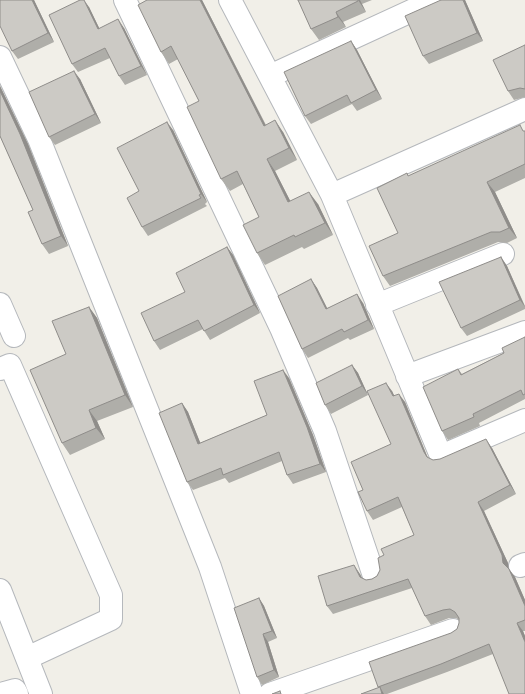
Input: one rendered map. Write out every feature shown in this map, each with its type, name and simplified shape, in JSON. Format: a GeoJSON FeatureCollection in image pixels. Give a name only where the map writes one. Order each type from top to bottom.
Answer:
{"type":"FeatureCollection","features":[{"type":"Feature","properties":{"kind":"street"},"geometry":{"type":"LineString","coordinates":[[125,0],[281,328],[325,431],[374,576]]}},
{"type":"Feature","properties":{"kind":"street"},"geometry":{"type":"LineString","coordinates":[[230,0],[332,195],[441,456],[525,420]]}},
{"type":"Feature","properties":{"kind":"street"},"geometry":{"type":"LineString","coordinates":[[270,76],[435,0]]}},
{"type":"Feature","properties":{"kind":"street"},"geometry":{"type":"LineString","coordinates":[[0,57],[39,139],[210,567],[252,694]]}},
{"type":"Feature","properties":{"kind":"street"},"geometry":{"type":"LineString","coordinates":[[332,195],[525,109]]}},
{"type":"Feature","properties":{"kind":"street"},"geometry":{"type":"LineString","coordinates":[[377,304],[504,254]]}},
{"type":"Feature","properties":{"kind":"street"},"geometry":{"type":"LineString","coordinates":[[0,304],[14,336]]}},
{"type":"Feature","properties":{"kind":"street"},"geometry":{"type":"LineString","coordinates":[[407,376],[525,332]]}},
{"type":"Feature","properties":{"kind":"street"},"geometry":{"type":"LineString","coordinates":[[0,369],[10,365],[111,595],[111,620],[27,658]]}},
{"type":"Feature","properties":{"kind":"street"},"geometry":{"type":"LineString","coordinates":[[0,590],[41,694]]}},
{"type":"Feature","properties":{"kind":"street"},"geometry":{"type":"LineString","coordinates":[[270,694],[453,630]]}},
{"type":"Feature","properties":{"kind":"street"},"geometry":{"type":"LineString","coordinates":[[1,694],[15,690],[17,694]]}},
{"type":"Feature","properties":{"kind":"building"},"geometry":{"type":"Polygon","coordinates":[[[0,0],[32,0],[48,33],[12,51],[0,26],[0,0]]]}},
{"type":"Feature","properties":{"kind":"building"},"geometry":{"type":"Polygon","coordinates":[[[80,0],[84,0],[98,29],[118,19],[141,66],[119,76],[105,48],[72,64],[49,15],[80,0]]]}},
{"type":"Feature","properties":{"kind":"building"},"geometry":{"type":"Polygon","coordinates":[[[147,0],[200,0],[264,126],[275,120],[289,148],[267,159],[288,202],[309,192],[325,223],[295,237],[294,235],[257,253],[243,225],[259,217],[237,171],[221,179],[187,107],[199,101],[171,46],[161,52],[138,5],[147,0]]]}},
{"type":"Feature","properties":{"kind":"building"},"geometry":{"type":"Polygon","coordinates":[[[298,0],[358,1],[336,12],[338,17],[311,29],[298,0]]]}},
{"type":"Feature","properties":{"kind":"building"},"geometry":{"type":"Polygon","coordinates":[[[441,0],[463,0],[477,33],[423,56],[405,16],[441,0]]]}},
{"type":"Feature","properties":{"kind":"building"},"geometry":{"type":"Polygon","coordinates":[[[351,41],[376,90],[351,103],[347,95],[305,116],[284,72],[351,41]]]}},
{"type":"Feature","properties":{"kind":"building"},"geometry":{"type":"Polygon","coordinates":[[[525,45],[525,89],[520,88],[508,91],[493,60],[525,45]]]}},
{"type":"Feature","properties":{"kind":"building"},"geometry":{"type":"Polygon","coordinates":[[[74,71],[95,114],[49,137],[29,92],[74,71]]]}},
{"type":"Feature","properties":{"kind":"building"},"geometry":{"type":"Polygon","coordinates":[[[0,91],[20,134],[61,236],[42,244],[28,212],[33,210],[0,136],[0,91]]]}},
{"type":"Feature","properties":{"kind":"building"},"geometry":{"type":"Polygon","coordinates":[[[167,122],[201,194],[199,195],[201,198],[142,227],[127,198],[139,191],[117,148],[167,122]]]}},
{"type":"Feature","properties":{"kind":"building"},"geometry":{"type":"Polygon","coordinates":[[[520,125],[523,131],[525,131],[525,164],[487,182],[509,228],[500,232],[491,232],[383,276],[369,246],[398,233],[377,188],[407,173],[408,176],[520,125]]]}},
{"type":"Feature","properties":{"kind":"building"},"geometry":{"type":"Polygon","coordinates":[[[227,247],[254,305],[204,331],[198,320],[154,341],[141,313],[185,292],[176,273],[227,247]]]}},
{"type":"Feature","properties":{"kind":"building"},"geometry":{"type":"Polygon","coordinates":[[[501,257],[520,300],[461,328],[439,282],[501,257]]]}},
{"type":"Feature","properties":{"kind":"building"},"geometry":{"type":"Polygon","coordinates":[[[311,279],[326,309],[357,294],[368,320],[344,332],[342,329],[302,349],[278,296],[311,279]]]}},
{"type":"Feature","properties":{"kind":"building"},"geometry":{"type":"Polygon","coordinates":[[[89,307],[125,395],[89,410],[96,428],[62,443],[30,370],[66,354],[52,321],[89,307]]]}},
{"type":"Feature","properties":{"kind":"building"},"geometry":{"type":"Polygon","coordinates":[[[525,337],[525,394],[523,395],[521,390],[473,414],[474,417],[442,431],[423,387],[458,369],[461,375],[504,353],[502,348],[525,337]]]}},
{"type":"Feature","properties":{"kind":"building"},"geometry":{"type":"Polygon","coordinates":[[[352,365],[362,386],[325,405],[316,383],[352,365]]]}},
{"type":"Feature","properties":{"kind":"building"},"geometry":{"type":"Polygon","coordinates":[[[283,370],[307,427],[320,464],[287,475],[279,452],[223,475],[221,468],[187,482],[159,413],[182,403],[198,444],[267,415],[254,381],[283,370]]]}},
{"type":"Feature","properties":{"kind":"building"},"geometry":{"type":"Polygon","coordinates":[[[386,383],[393,396],[399,394],[427,457],[433,460],[440,459],[486,439],[510,485],[478,502],[502,555],[503,563],[509,569],[525,606],[525,620],[517,623],[525,642],[525,694],[509,694],[489,644],[441,664],[378,687],[369,662],[451,633],[457,629],[459,623],[459,618],[455,612],[450,609],[425,616],[408,579],[327,606],[318,576],[354,565],[360,577],[366,580],[372,579],[377,576],[380,570],[378,558],[384,555],[381,549],[414,535],[398,497],[367,511],[358,492],[363,490],[351,462],[391,444],[367,391],[386,383]]]}},
{"type":"Feature","properties":{"kind":"building"},"geometry":{"type":"Polygon","coordinates":[[[259,598],[272,631],[263,634],[274,670],[257,677],[234,608],[259,598]]]}},
{"type":"Feature","properties":{"kind":"building"},"geometry":{"type":"Polygon","coordinates":[[[380,687],[382,694],[361,694],[380,687]]]}},
{"type":"Feature","properties":{"kind":"building"},"geometry":{"type":"Polygon","coordinates":[[[280,691],[281,694],[272,694],[280,691]]]}}]}
